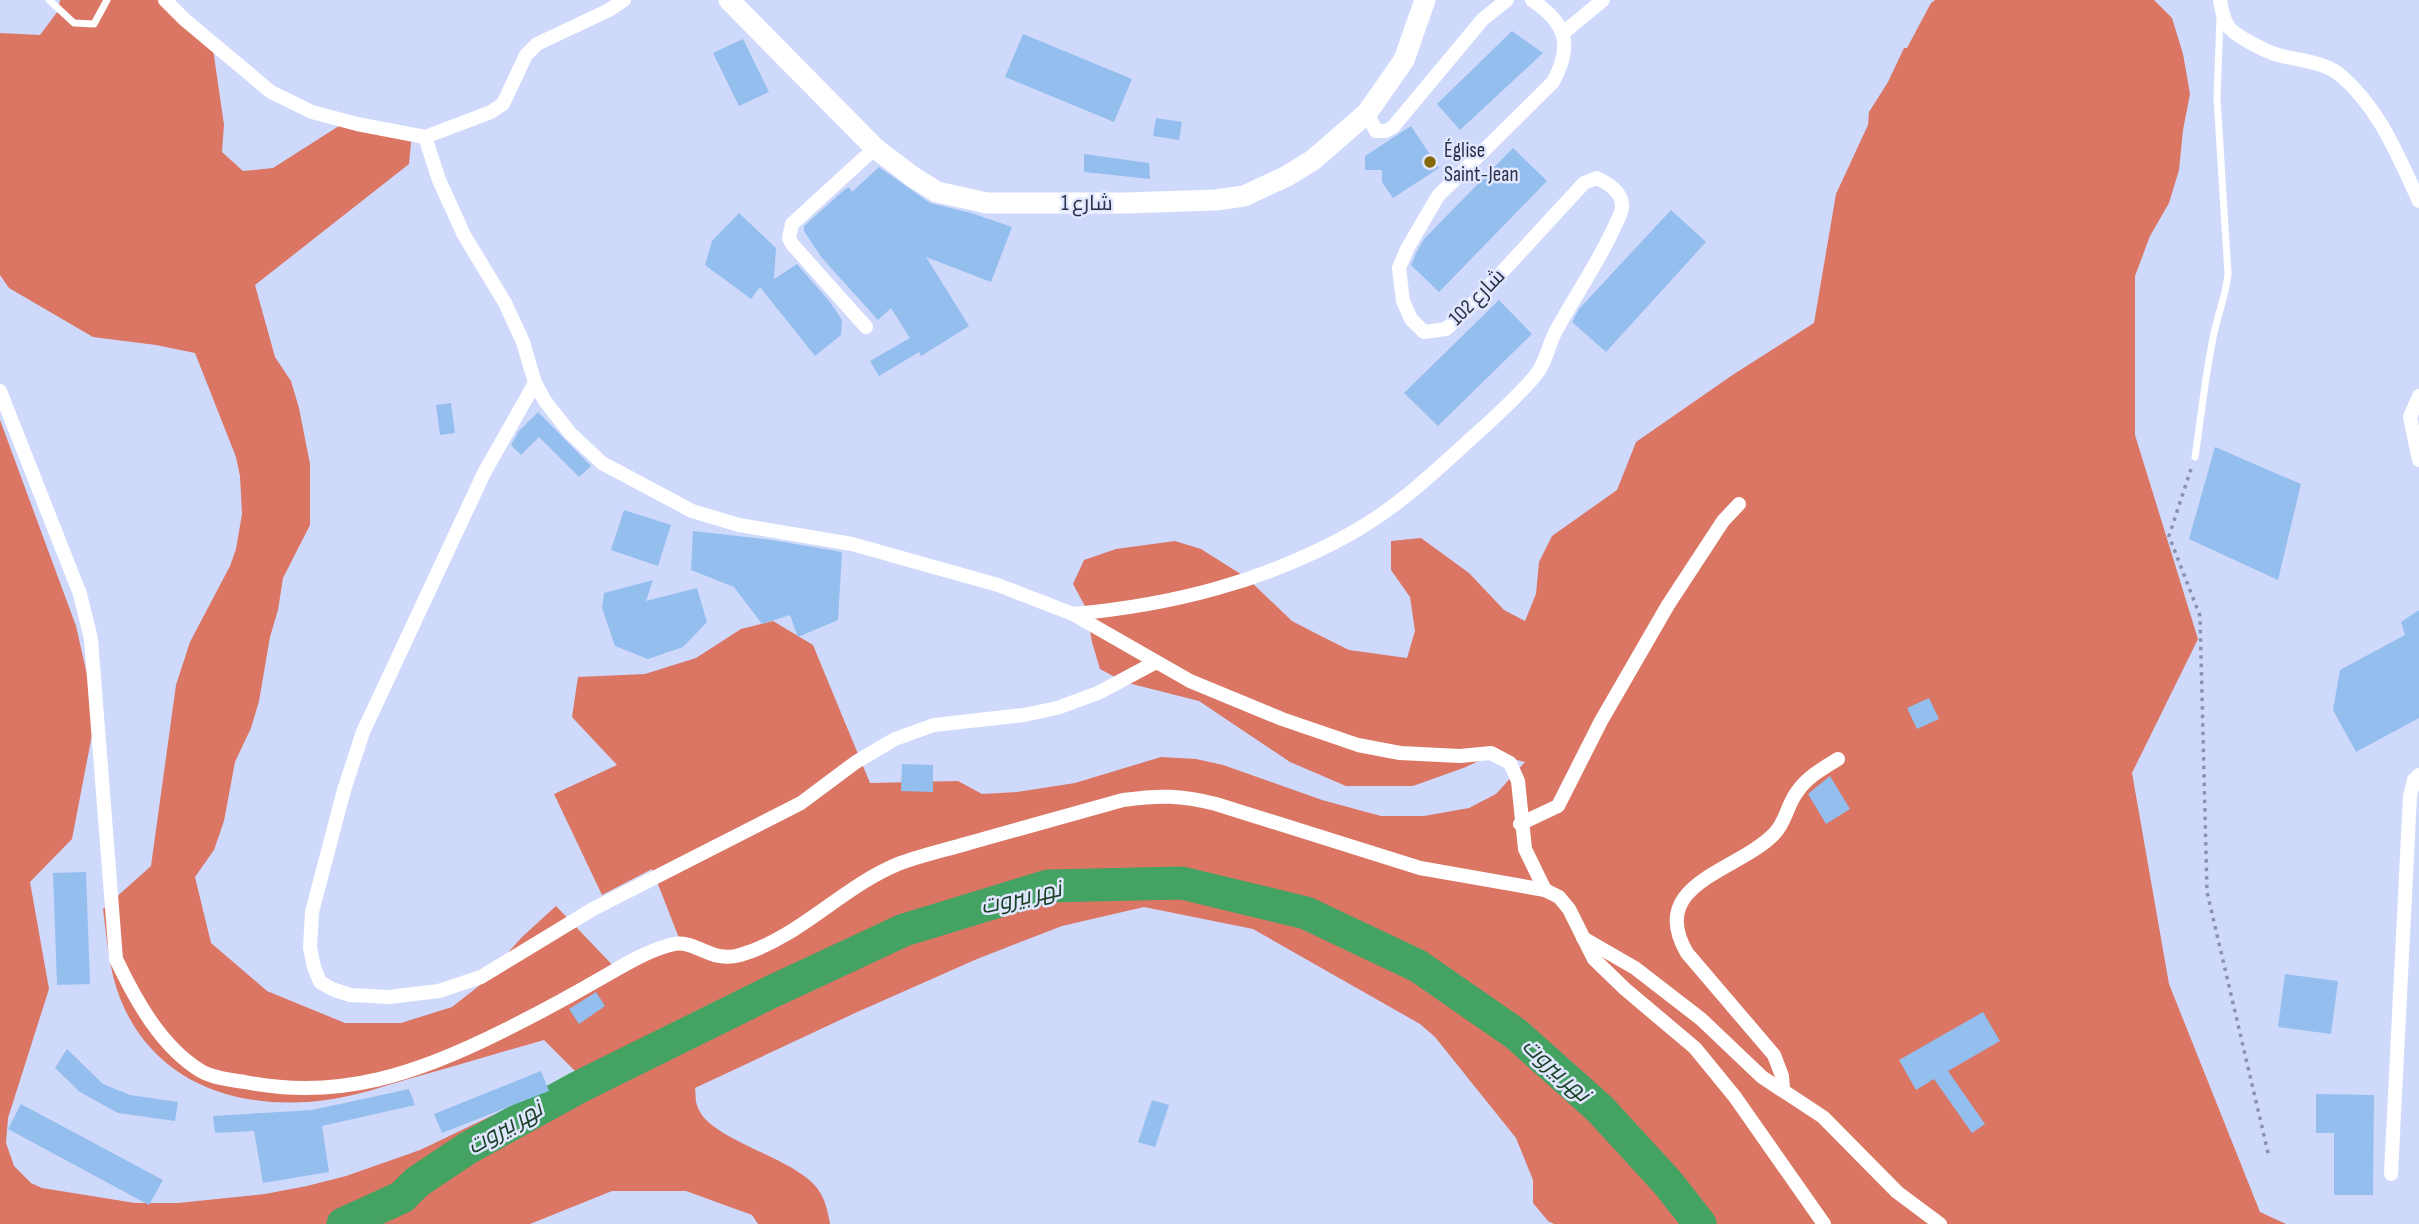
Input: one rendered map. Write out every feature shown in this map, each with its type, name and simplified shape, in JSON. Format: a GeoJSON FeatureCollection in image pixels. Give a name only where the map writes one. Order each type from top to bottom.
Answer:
{"type":"FeatureCollection","features":[{"type":"Feature","properties":{"kind":"street"},"geometry":{"type":"LineString","coordinates":[[165,0],[271,92],[313,112],[357,124],[425,137],[491,112],[503,104],[526,55],[537,44],[610,10],[624,0]]}},
{"type":"Feature","properties":{"kind":"street","name":"شارع 1"},"geometry":{"type":"LineString","coordinates":[[729,0],[875,148],[937,192],[987,203],[1125,203],[1216,200],[1244,196],[1287,176],[1313,160],[1367,113],[1404,60],[1426,0]]}},
{"type":"Feature","properties":{"kind":"street"},"geometry":{"type":"LineString","coordinates":[[1367,113],[1376,131],[1393,127],[1483,19],[1507,0]]}},
{"type":"Feature","properties":{"kind":"street"},"geometry":{"type":"LineString","coordinates":[[1532,0],[1544,8],[1563,33],[1603,0]]}},
{"type":"Feature","properties":{"kind":"street"},"geometry":{"type":"LineString","coordinates":[[2221,3],[2229,28],[2245,39],[2274,55],[2337,72],[2379,120],[2419,201]]}},
{"type":"Feature","properties":{"kind":"street","name":"شارع 102"},"geometry":{"type":"LineString","coordinates":[[1073,614],[1187,598],[1300,560],[1352,533],[1416,489],[1536,375],[1547,357],[1555,331],[1600,257],[1622,208],[1620,195],[1609,184],[1597,178],[1584,183],[1468,309],[1446,329],[1424,332],[1411,318],[1403,301],[1399,268],[1438,196],[1553,82],[1563,63],[1566,43],[1563,33]]}},
{"type":"Feature","properties":{"kind":"street"},"geometry":{"type":"LineString","coordinates":[[425,137],[439,180],[464,235],[505,303],[523,342],[535,383],[545,401],[570,433],[602,463],[692,511],[738,525],[852,544],[998,585],[1073,614],[1191,681],[1282,719],[1358,745],[1400,753],[1460,756],[1491,753],[1510,763],[1518,781],[1520,824],[1525,849],[1545,890]]}},
{"type":"Feature","properties":{"kind":"street"},"geometry":{"type":"LineString","coordinates":[[866,327],[792,244],[789,230],[798,218],[875,148]]}},
{"type":"Feature","properties":{"kind":"street"},"geometry":{"type":"LineString","coordinates":[[535,383],[484,472],[363,732],[344,790],[312,912],[310,948],[314,967],[320,982],[332,989],[350,995],[389,997],[439,991],[481,977],[593,909],[801,803],[856,762],[895,739],[934,725],[1024,715],[1057,708],[1098,693],[1156,662]]}},
{"type":"Feature","properties":{"kind":"street"},"geometry":{"type":"LineString","coordinates":[[0,391],[80,594],[91,639],[116,959],[132,994],[160,1033],[181,1056],[203,1072],[272,1087],[318,1088],[366,1084],[419,1068],[501,1032],[640,957],[673,943],[690,944],[710,955],[723,958],[741,955],[771,942],[897,865],[1123,800],[1155,795],[1183,796],[1420,868],[1545,890],[1559,897],[1594,959],[1695,1048],[1735,1097],[1824,1224]]}},
{"type":"Feature","properties":{"kind":"street"},"geometry":{"type":"LineString","coordinates":[[2419,396],[2410,417],[2419,460]]}},
{"type":"Feature","properties":{"kind":"street"},"geometry":{"type":"LineString","coordinates":[[1520,824],[1558,806],[1601,721],[1668,605],[1723,521],[1739,504]]}},
{"type":"Feature","properties":{"kind":"street"},"geometry":{"type":"LineString","coordinates":[[1783,1089],[1782,1076],[1774,1055],[1687,953],[1678,938],[1675,924],[1677,909],[1684,895],[1703,879],[1745,857],[1774,833],[1787,816],[1796,793],[1812,775],[1838,759]]}},
{"type":"Feature","properties":{"kind":"street"},"geometry":{"type":"LineString","coordinates":[[2391,1174],[2411,788],[2419,775]]}},
{"type":"Feature","properties":{"kind":"street"},"geometry":{"type":"LineString","coordinates":[[1582,937],[1635,968],[1701,1019],[1762,1077],[1823,1117],[1897,1192],[1940,1224]]}},
{"type":"Feature","properties":{"kind":"lane"},"geometry":{"type":"LineString","coordinates":[[49,0],[74,23],[94,24],[107,0]]}},
{"type":"Feature","properties":{"kind":"lane"},"geometry":{"type":"LineString","coordinates":[[2195,457],[2210,356],[2228,274],[2217,98],[2221,3]]}},
{"type":"Feature","properties":{"kind":"path"},"geometry":{"type":"LineString","coordinates":[[2195,457],[2169,536],[2200,616],[2207,892],[2269,1157]]}},
{"type":"Feature","properties":{"kind":"shaded area"},"geometry":{"type":"Polygon","coordinates":[[[60,0],[167,0],[211,35],[224,125],[222,152],[243,171],[273,168],[353,117],[412,133],[409,164],[255,285],[275,357],[291,381],[299,408],[310,464],[310,525],[283,578],[259,701],[251,728],[235,762],[224,821],[214,850],[195,877],[211,943],[267,991],[345,1023],[401,1023],[452,1007],[479,986],[521,938],[556,906],[620,973],[679,938],[652,869],[602,895],[554,794],[617,765],[572,717],[578,677],[645,674],[696,658],[741,629],[773,621],[813,645],[870,783],[958,781],[982,794],[1017,792],[1075,783],[1161,757],[1196,759],[1223,765],[1322,800],[1381,816],[1424,816],[1469,808],[1496,794],[1525,762],[1493,754],[1413,786],[1346,786],[1290,762],[1199,701],[1124,682],[1100,669],[1086,608],[1073,584],[1084,560],[1116,549],[1175,541],[1201,549],[1247,578],[1292,621],[1317,634],[1349,650],[1407,658],[1415,631],[1410,597],[1391,570],[1391,541],[1421,538],[1469,573],[1504,610],[1525,621],[1536,594],[1539,562],[1552,536],[1617,490],[1636,442],[1814,323],[1836,194],[1868,125],[1869,112],[1931,3],[1935,0],[2154,0],[2172,18],[2183,54],[2190,94],[2179,170],[2169,203],[2150,236],[2135,276],[2135,435],[2198,639],[2132,773],[2169,984],[2260,1212],[2286,1224],[1554,1224],[1548,1221],[1533,1203],[1533,1180],[1516,1138],[1435,1037],[1420,1024],[1253,929],[1144,907],[1062,926],[977,959],[695,1088],[697,1105],[704,1117],[716,1128],[789,1166],[817,1188],[824,1201],[830,1224],[758,1224],[752,1215],[686,1191],[612,1191],[530,1224],[0,1224],[0,420],[76,626],[96,714],[72,839],[30,882],[49,989],[8,1118],[6,1143],[14,1166],[31,1183],[42,1188],[135,1203],[178,1203],[265,1194],[346,1176],[420,1150],[491,1116],[584,1080],[544,1040],[370,1091],[333,1099],[268,1102],[236,1097],[207,1087],[180,1073],[156,1053],[136,1028],[120,998],[111,965],[103,909],[151,866],[176,685],[190,642],[230,566],[236,549],[242,514],[240,476],[236,457],[195,353],[93,337],[9,288],[0,275],[0,33],[40,35],[58,11],[60,0]]]}},
{"type":"Feature","properties":{"kind":"building"},"geometry":{"type":"Polygon","coordinates":[[[1512,31],[1543,53],[1460,130],[1437,104],[1512,31]]]}},
{"type":"Feature","properties":{"kind":"building"},"geometry":{"type":"Polygon","coordinates":[[[1023,34],[1132,79],[1114,122],[1005,77],[1023,34]]]}},
{"type":"Feature","properties":{"kind":"building"},"geometry":{"type":"Polygon","coordinates":[[[743,39],[769,92],[739,106],[713,53],[743,39]]]}},
{"type":"Feature","properties":{"kind":"building"},"geometry":{"type":"Polygon","coordinates":[[[1156,118],[1182,122],[1179,140],[1153,136],[1156,118]]]}},
{"type":"Feature","properties":{"kind":"building"},"geometry":{"type":"Polygon","coordinates":[[[1411,126],[1439,168],[1393,198],[1382,182],[1382,170],[1365,170],[1365,156],[1411,126]]]}},
{"type":"Feature","properties":{"kind":"building"},"geometry":{"type":"Polygon","coordinates":[[[1513,148],[1547,181],[1439,292],[1411,265],[1416,253],[1424,239],[1513,148]]]}},
{"type":"Feature","properties":{"kind":"building"},"geometry":{"type":"Polygon","coordinates":[[[1084,154],[1149,163],[1150,179],[1084,172],[1084,154]]]}},
{"type":"Feature","properties":{"kind":"building"},"geometry":{"type":"Polygon","coordinates":[[[879,167],[930,203],[1012,227],[991,282],[926,257],[969,326],[921,356],[919,352],[879,376],[870,361],[910,338],[891,308],[878,320],[822,258],[804,231],[804,226],[843,191],[849,187],[852,192],[879,167]]]}},
{"type":"Feature","properties":{"kind":"building"},"geometry":{"type":"Polygon","coordinates":[[[1671,210],[1706,242],[1606,352],[1572,322],[1579,309],[1671,210]]]}},
{"type":"Feature","properties":{"kind":"building"},"geometry":{"type":"Polygon","coordinates":[[[739,213],[776,248],[774,279],[797,264],[842,320],[841,335],[815,356],[760,287],[751,299],[705,265],[712,241],[739,213]]]}},
{"type":"Feature","properties":{"kind":"building"},"geometry":{"type":"Polygon","coordinates":[[[1499,300],[1532,334],[1438,426],[1404,393],[1499,300]]]}},
{"type":"Feature","properties":{"kind":"building"},"geometry":{"type":"Polygon","coordinates":[[[451,403],[455,433],[440,435],[436,405],[451,403]]]}},
{"type":"Feature","properties":{"kind":"building"},"geometry":{"type":"Polygon","coordinates":[[[538,412],[591,466],[579,477],[539,437],[521,455],[511,445],[519,431],[538,412]]]}},
{"type":"Feature","properties":{"kind":"building"},"geometry":{"type":"Polygon","coordinates":[[[2215,447],[2301,484],[2278,580],[2189,539],[2215,447]]]}},
{"type":"Feature","properties":{"kind":"building"},"geometry":{"type":"Polygon","coordinates":[[[624,510],[671,525],[658,566],[611,550],[624,510]]]}},
{"type":"Feature","properties":{"kind":"building"},"geometry":{"type":"Polygon","coordinates":[[[693,531],[772,540],[842,552],[838,620],[798,637],[790,615],[762,624],[734,587],[691,570],[693,531]]]}},
{"type":"Feature","properties":{"kind":"building"},"geometry":{"type":"Polygon","coordinates":[[[653,580],[646,601],[697,588],[707,622],[683,647],[648,659],[615,646],[602,608],[604,593],[653,580]]]}},
{"type":"Feature","properties":{"kind":"building"},"geometry":{"type":"Polygon","coordinates":[[[2419,610],[2419,718],[2356,752],[2333,710],[2340,670],[2405,635],[2401,622],[2419,610]]]}},
{"type":"Feature","properties":{"kind":"building"},"geometry":{"type":"Polygon","coordinates":[[[1929,698],[1939,719],[1917,729],[1907,708],[1929,698]]]}},
{"type":"Feature","properties":{"kind":"building"},"geometry":{"type":"Polygon","coordinates":[[[902,764],[933,765],[933,792],[901,791],[902,764]]]}},
{"type":"Feature","properties":{"kind":"building"},"geometry":{"type":"Polygon","coordinates":[[[1830,776],[1850,809],[1826,824],[1808,794],[1830,776]]]}},
{"type":"Feature","properties":{"kind":"building"},"geometry":{"type":"Polygon","coordinates":[[[86,872],[90,984],[57,985],[53,873],[86,872]]]}},
{"type":"Feature","properties":{"kind":"building"},"geometry":{"type":"Polygon","coordinates":[[[2285,974],[2338,981],[2331,1034],[2278,1027],[2285,974]]]}},
{"type":"Feature","properties":{"kind":"building"},"geometry":{"type":"Polygon","coordinates":[[[596,992],[605,1006],[579,1024],[569,1009],[596,992]]]}},
{"type":"Feature","properties":{"kind":"building"},"geometry":{"type":"Polygon","coordinates":[[[1983,1012],[2000,1041],[1948,1071],[1985,1124],[1972,1133],[1934,1079],[1916,1090],[1899,1060],[1983,1012]]]}},
{"type":"Feature","properties":{"kind":"building"},"geometry":{"type":"Polygon","coordinates":[[[67,1049],[103,1084],[130,1095],[178,1102],[175,1121],[118,1113],[80,1092],[55,1068],[67,1049]]]}},
{"type":"Feature","properties":{"kind":"building"},"geometry":{"type":"Polygon","coordinates":[[[541,1071],[549,1091],[442,1133],[434,1114],[541,1071]]]}},
{"type":"Feature","properties":{"kind":"building"},"geometry":{"type":"Polygon","coordinates":[[[409,1089],[415,1105],[322,1126],[329,1172],[263,1183],[254,1131],[215,1133],[213,1116],[312,1110],[409,1089]]]}},
{"type":"Feature","properties":{"kind":"building"},"geometry":{"type":"Polygon","coordinates":[[[2316,1094],[2374,1095],[2373,1195],[2334,1195],[2334,1133],[2316,1133],[2316,1094]]]}},
{"type":"Feature","properties":{"kind":"building"},"geometry":{"type":"Polygon","coordinates":[[[1152,1100],[1169,1105],[1155,1147],[1138,1142],[1152,1100]]]}},
{"type":"Feature","properties":{"kind":"building"},"geometry":{"type":"Polygon","coordinates":[[[21,1104],[163,1180],[149,1205],[8,1129],[21,1104]]]}},
{"type":"Feature","properties":{"kind":"waterway","name":"نهر بيروت"},"geometry":{"type":"LineString","coordinates":[[343,1224],[402,1197],[417,1182],[468,1148],[579,1087],[904,930],[1048,886],[1182,883],[1306,913],[1418,966],[1516,1034],[1600,1109],[1667,1182],[1700,1224]]}},
{"type":"Feature","properties":{"kind":"place","name":"Église Saint-Jean"},"geometry":{"type":"Point","coordinates":[1430,162]}}]}
